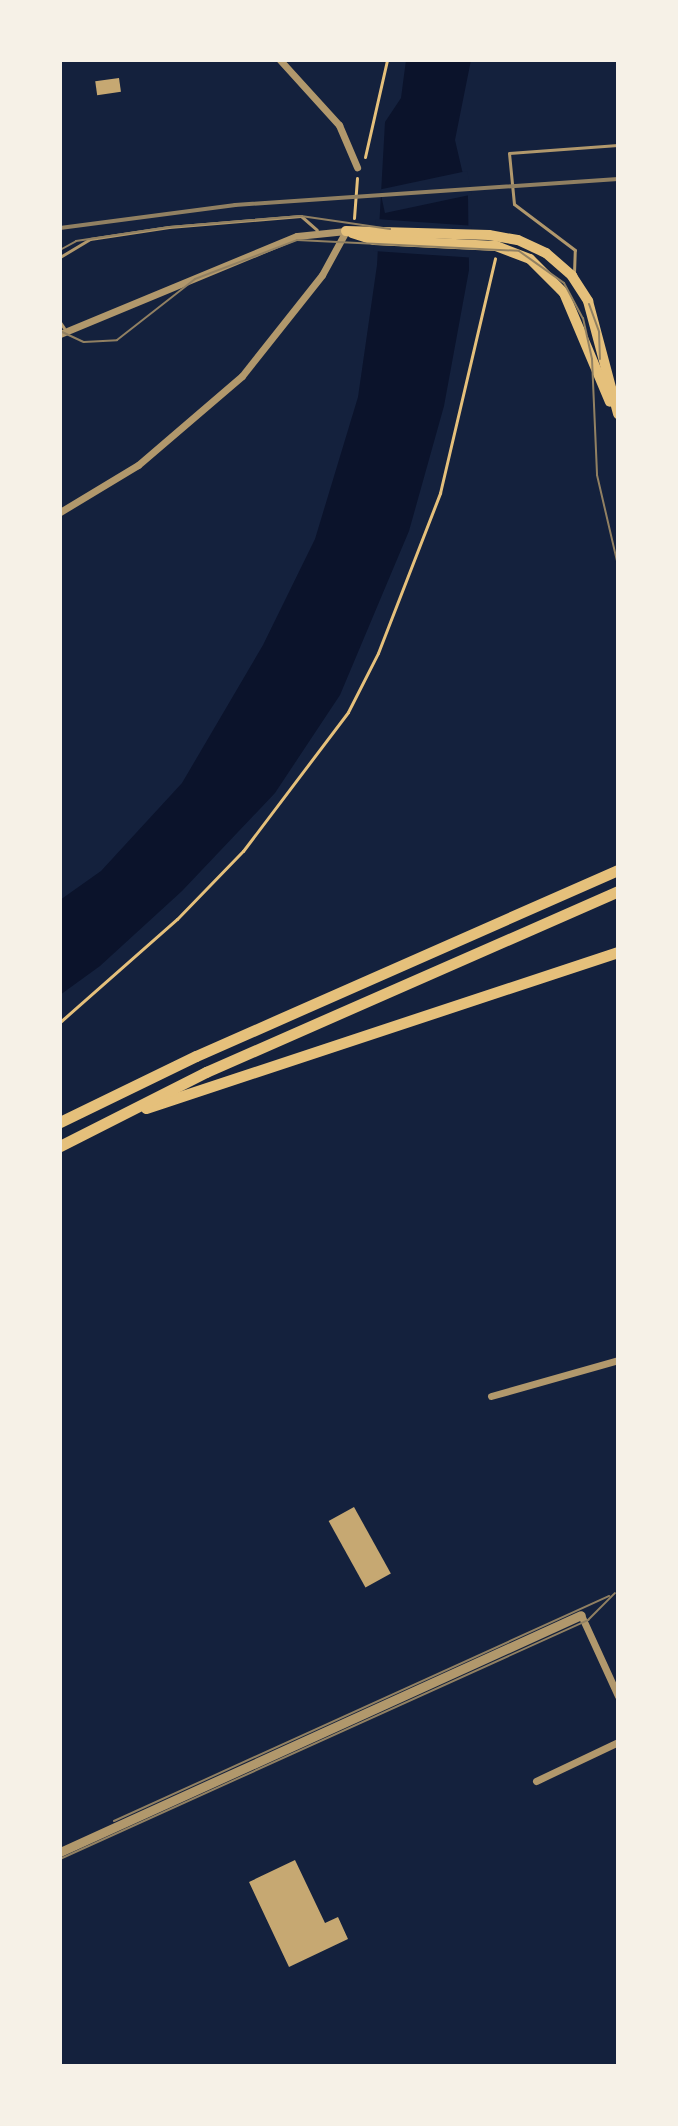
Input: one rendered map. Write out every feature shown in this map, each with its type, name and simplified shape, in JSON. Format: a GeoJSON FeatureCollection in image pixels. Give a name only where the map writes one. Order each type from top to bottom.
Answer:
{"type":"FeatureCollection","features":[{"type":"Feature","properties":{"kind":"main road"},"geometry":{"type":"LineString","coordinates":[[346,231],[518,240],[546,253],[572,276],[599,332],[618,417]]}},
{"type":"Feature","properties":{"kind":"main road"},"geometry":{"type":"LineString","coordinates":[[489,240],[530,259],[564,293],[618,417]]}},
{"type":"Feature","properties":{"kind":"main road"},"geometry":{"type":"LineString","coordinates":[[60,1122],[196,1056],[618,870]]}},
{"type":"Feature","properties":{"kind":"main road"},"geometry":{"type":"LineString","coordinates":[[60,1146],[206,1072],[618,891]]}},
{"type":"Feature","properties":{"kind":"main road"},"geometry":{"type":"LineString","coordinates":[[118,1116],[618,952]]}},
{"type":"Feature","properties":{"kind":"street"},"geometry":{"type":"LineString","coordinates":[[280,60],[339,125],[357,167]]}},
{"type":"Feature","properties":{"kind":"street"},"geometry":{"type":"LineString","coordinates":[[60,512],[138,465],[242,376],[322,275],[346,231],[317,230],[194,275],[62,331]]}},
{"type":"Feature","properties":{"kind":"street"},"geometry":{"type":"LineString","coordinates":[[491,1396],[618,1360]]}},
{"type":"Feature","properties":{"kind":"street"},"geometry":{"type":"LineString","coordinates":[[60,1852],[581,1615],[618,1696]]}},
{"type":"Feature","properties":{"kind":"street"},"geometry":{"type":"LineString","coordinates":[[536,1781],[618,1742]]}},
{"type":"Feature","properties":{"kind":"lane"},"geometry":{"type":"LineString","coordinates":[[572,276],[577,268],[575,250],[514,204],[509,153],[618,145]]}},
{"type":"Feature","properties":{"kind":"lane"},"geometry":{"type":"LineString","coordinates":[[60,257],[90,239],[169,227],[301,216],[317,230]]}},
{"type":"Feature","properties":{"kind":"lane"},"geometry":{"type":"LineString","coordinates":[[60,322],[62,331]]}},
{"type":"Feature","properties":{"kind":"path"},"geometry":{"type":"LineString","coordinates":[[354,220],[357,167],[373,137],[387,60]]}},
{"type":"Feature","properties":{"kind":"path"},"geometry":{"type":"LineString","coordinates":[[60,1022],[177,919],[243,851],[348,712],[378,653],[440,493],[494,268]]}},
{"type":"Feature","properties":{"kind":"water"},"geometry":{"type":"Polygon","coordinates":[[[406,60],[471,60],[455,140],[468,196],[469,270],[444,406],[409,531],[340,695],[275,793],[182,891],[100,966],[60,995],[60,900],[101,871],[182,783],[263,645],[315,539],[358,397],[377,265],[385,122],[401,98],[406,60]]]}},
{"type":"Feature","properties":{"kind":"pier"},"geometry":{"type":"Polygon","coordinates":[[[467,171],[472,194],[385,213],[380,190],[467,171]]]}},
{"type":"Feature","properties":{"kind":"pier"},"geometry":{"type":"Polygon","coordinates":[[[376,219],[472,226],[470,258],[374,251],[376,219]]]}},
{"type":"Feature","properties":{"kind":"building"},"geometry":{"type":"Polygon","coordinates":[[[119,78],[121,92],[97,95],[95,81],[119,78]]]}},
{"type":"Feature","properties":{"kind":"building"},"geometry":{"type":"Polygon","coordinates":[[[354,1507],[391,1573],[365,1588],[329,1521],[354,1507]]]}},
{"type":"Feature","properties":{"kind":"building"},"geometry":{"type":"Polygon","coordinates":[[[295,1860],[325,1923],[338,1917],[348,1939],[289,1967],[249,1882],[295,1860]]]}},
{"type":"Feature","properties":{"kind":"tram line"},"geometry":{"type":"LineString","coordinates":[[60,250],[76,241],[169,227],[301,216],[390,229]]}},
{"type":"Feature","properties":{"kind":"tram line"},"geometry":{"type":"LineString","coordinates":[[60,331],[84,342],[117,340],[195,279],[297,240],[519,251],[564,283],[583,318],[592,359],[597,475],[618,565]]}},
{"type":"Feature","properties":{"kind":"tram line"},"geometry":{"type":"LineString","coordinates":[[589,304],[599,332],[600,359]]}},
{"type":"Feature","properties":{"kind":"tram line"},"geometry":{"type":"LineString","coordinates":[[60,1859],[588,1620],[615,1593]]}},
{"type":"Feature","properties":{"kind":"tram line"},"geometry":{"type":"LineString","coordinates":[[114,1821],[609,1596]]}},
{"type":"Feature","properties":{"kind":"railway"},"geometry":{"type":"LineString","coordinates":[[60,228],[235,205],[618,179]]}}]}
